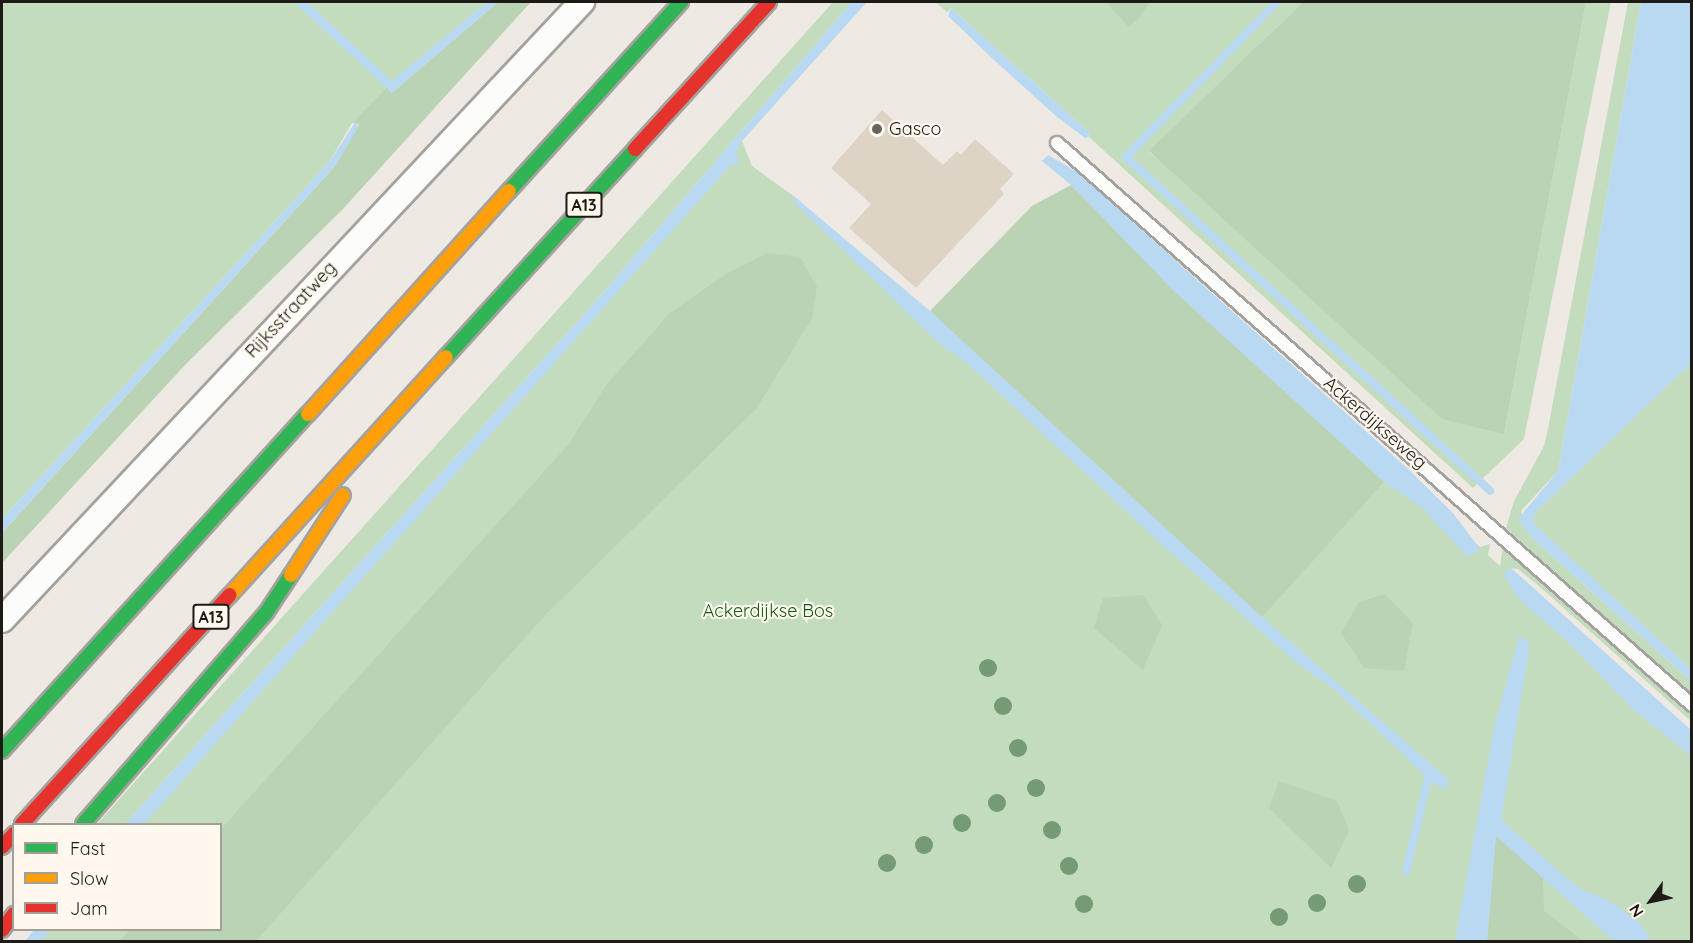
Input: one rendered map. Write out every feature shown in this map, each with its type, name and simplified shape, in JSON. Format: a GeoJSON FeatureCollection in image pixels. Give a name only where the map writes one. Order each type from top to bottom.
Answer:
{"type":"FeatureCollection","features":[{"type":"Feature","properties":{"kind":"highway"},"geometry":{"type":"LineString","coordinates":[[2,751],[681,2]]}},
{"type":"Feature","properties":{"kind":"highway","name":"A13"},"geometry":{"type":"LineString","coordinates":[[24,823],[769,2]]}},
{"type":"Feature","properties":{"kind":"highway","name":"A13"},"geometry":{"type":"LineString","coordinates":[[85,823],[266,613],[399,409]]}},
{"type":"Feature","properties":{"kind":"highway"},"geometry":{"type":"LineString","coordinates":[[2,930],[12,917]]}},
{"type":"Feature","properties":{"kind":"street","name":"Rijksstraatweg"},"geometry":{"type":"LineString","coordinates":[[2,620],[582,2]]}},
{"type":"Feature","properties":{"kind":"lane","name":"Ackerdijkseweg"},"geometry":{"type":"LineString","coordinates":[[1057,143],[1692,705]]}},
{"type":"Feature","properties":{"kind":"green space"},"geometry":{"type":"Polygon","coordinates":[[[2,2],[294,2],[387,87],[352,123],[330,161],[2,519],[2,2]]]}},
{"type":"Feature","properties":{"kind":"green space"},"geometry":{"type":"Polygon","coordinates":[[[307,2],[487,2],[392,82],[307,2]]]}},
{"type":"Feature","properties":{"kind":"green space"},"geometry":{"type":"Polygon","coordinates":[[[498,2],[531,2],[342,210],[186,364],[2,563],[2,533],[335,166],[359,124],[352,123],[387,87],[393,92],[498,2]]]}},
{"type":"Feature","properties":{"kind":"green space"},"geometry":{"type":"Polygon","coordinates":[[[833,2],[852,2],[602,294],[126,823],[98,823],[833,2]]]}},
{"type":"Feature","properties":{"kind":"green space"},"geometry":{"type":"Polygon","coordinates":[[[935,2],[1106,2],[1128,27],[1140,18],[1150,2],[1303,2],[1149,152],[1504,434],[1586,2],[1611,2],[1524,439],[1473,488],[1089,137],[1090,133],[951,8],[947,12],[935,2]]]}},
{"type":"Feature","properties":{"kind":"green space"},"geometry":{"type":"Polygon","coordinates":[[[1106,2],[1150,2],[1140,18],[1128,27],[1106,2]]]}},
{"type":"Feature","properties":{"kind":"green space"},"geometry":{"type":"Polygon","coordinates":[[[1303,2],[1586,2],[1504,434],[1442,419],[1149,151],[1303,2]]]}},
{"type":"Feature","properties":{"kind":"green space"},"geometry":{"type":"Polygon","coordinates":[[[1628,2],[1641,2],[1558,471],[1521,511],[1530,536],[1691,681],[1691,696],[1506,528],[1514,501],[1544,446],[1548,429],[1628,2]]]}},
{"type":"Feature","properties":{"kind":"green space","name":"Ackerdijkse Bos"},"geometry":{"type":"Polygon","coordinates":[[[742,141],[752,166],[795,197],[928,321],[1081,186],[1480,547],[1490,544],[1488,555],[1500,566],[1503,545],[1691,715],[1691,721],[1540,587],[1518,569],[1510,568],[1507,572],[1691,740],[1691,941],[34,942],[42,931],[222,931],[222,823],[137,823],[742,141]]]}},
{"type":"Feature","properties":{"kind":"green space"},"geometry":{"type":"Polygon","coordinates":[[[1071,185],[1174,291],[1384,482],[1262,617],[930,311],[1032,206],[1071,185]]]}},
{"type":"Feature","properties":{"kind":"green space"},"geometry":{"type":"Polygon","coordinates":[[[767,253],[800,257],[817,286],[812,318],[757,408],[546,614],[256,941],[119,941],[129,931],[222,931],[222,828],[569,444],[607,384],[670,313],[726,274],[767,253]]]}},
{"type":"Feature","properties":{"kind":"green space"},"geometry":{"type":"Polygon","coordinates":[[[1691,363],[1691,669],[1533,524],[1534,513],[1691,363]]]}},
{"type":"Feature","properties":{"kind":"green space"},"geometry":{"type":"Polygon","coordinates":[[[1385,594],[1413,623],[1404,671],[1364,668],[1341,633],[1359,602],[1385,594]]]}},
{"type":"Feature","properties":{"kind":"green space"},"geometry":{"type":"Polygon","coordinates":[[[1143,595],[1162,625],[1143,670],[1094,628],[1103,598],[1143,595]]]}},
{"type":"Feature","properties":{"kind":"green space"},"geometry":{"type":"Polygon","coordinates":[[[1279,781],[1337,801],[1349,831],[1331,868],[1269,808],[1279,781]]]}},
{"type":"Feature","properties":{"kind":"green space"},"geometry":{"type":"Polygon","coordinates":[[[1496,835],[1543,878],[1544,911],[1583,941],[1487,942],[1496,835]]]}},
{"type":"Feature","properties":{"kind":"water"},"geometry":{"type":"Polygon","coordinates":[[[294,2],[307,2],[392,81],[487,2],[498,2],[392,93],[294,2]]]}},
{"type":"Feature","properties":{"kind":"water"},"geometry":{"type":"Polygon","coordinates":[[[852,2],[867,2],[742,141],[736,152],[739,162],[731,165],[145,823],[126,823],[602,294],[852,2]]]}},
{"type":"Feature","properties":{"kind":"water"},"geometry":{"type":"Polygon","coordinates":[[[1641,2],[1691,2],[1691,363],[1535,513],[1533,523],[1691,669],[1691,681],[1530,536],[1518,519],[1558,471],[1641,2]]]}},
{"type":"Feature","properties":{"kind":"water"},"geometry":{"type":"Polygon","coordinates":[[[951,8],[1090,133],[1089,137],[1085,138],[1056,116],[995,61],[948,16],[951,8]]]}},
{"type":"Feature","properties":{"kind":"water"},"geometry":{"type":"Polygon","coordinates":[[[356,121],[358,128],[335,166],[2,533],[2,519],[330,161],[356,121]]]}},
{"type":"Feature","properties":{"kind":"water"},"geometry":{"type":"Polygon","coordinates":[[[1048,155],[1077,172],[1408,469],[1453,513],[1480,549],[1468,557],[1419,505],[1384,482],[1174,291],[1071,185],[1042,161],[1048,155]]]}},
{"type":"Feature","properties":{"kind":"water"},"geometry":{"type":"Polygon","coordinates":[[[795,197],[930,311],[1262,617],[1449,780],[1446,789],[1433,783],[1334,689],[1298,664],[1159,542],[966,362],[936,341],[792,200],[795,197]]]}},
{"type":"Feature","properties":{"kind":"water"},"geometry":{"type":"Polygon","coordinates":[[[1510,567],[1691,730],[1691,756],[1634,710],[1568,642],[1519,599],[1504,575],[1510,567]]]}},
{"type":"Feature","properties":{"kind":"water"},"geometry":{"type":"Polygon","coordinates":[[[1519,636],[1530,643],[1501,820],[1578,888],[1608,900],[1638,921],[1652,941],[1614,941],[1496,836],[1487,941],[1455,941],[1494,728],[1519,636]]]}},
{"type":"Feature","properties":{"kind":"water"},"geometry":{"type":"Polygon","coordinates":[[[33,931],[49,931],[41,941],[25,941],[33,931]]]}},
{"type":"Feature","properties":{"kind":"building"},"geometry":{"type":"Polygon","coordinates":[[[882,110],[943,165],[957,151],[961,155],[975,139],[1014,174],[1000,189],[1004,194],[916,288],[849,228],[871,204],[831,168],[882,110]]]}},
{"type":"Feature","properties":{"kind":"waterway"},"geometry":{"type":"LineString","coordinates":[[1277,2],[1126,157],[1490,491]]}},
{"type":"Feature","properties":{"kind":"waterway"},"geometry":{"type":"LineString","coordinates":[[1406,871],[1428,778]]}},
{"type":"Feature","properties":{"kind":"traffic: fast"},"geometry":{"type":"LineString","coordinates":[[509,191],[681,2]]}},
{"type":"Feature","properties":{"kind":"traffic: fast"},"geometry":{"type":"LineString","coordinates":[[446,357],[635,149]]}},
{"type":"Feature","properties":{"kind":"traffic: fast"},"geometry":{"type":"LineString","coordinates":[[2,751],[308,414]]}},
{"type":"Feature","properties":{"kind":"traffic: fast"},"geometry":{"type":"LineString","coordinates":[[84,823],[266,613],[291,575]]}},
{"type":"Feature","properties":{"kind":"traffic: slow"},"geometry":{"type":"LineString","coordinates":[[308,414],[509,191]]}},
{"type":"Feature","properties":{"kind":"traffic: slow"},"geometry":{"type":"LineString","coordinates":[[230,595],[446,357]]}},
{"type":"Feature","properties":{"kind":"traffic: slow"},"geometry":{"type":"LineString","coordinates":[[291,575],[343,495]]}},
{"type":"Feature","properties":{"kind":"traffic: jam"},"geometry":{"type":"LineString","coordinates":[[635,149],[769,2]]}},
{"type":"Feature","properties":{"kind":"traffic: jam"},"geometry":{"type":"LineString","coordinates":[[23,823],[230,595]]}},
{"type":"Feature","properties":{"kind":"traffic: jam"},"geometry":{"type":"LineString","coordinates":[[2,847],[12,836]]}},
{"type":"Feature","properties":{"kind":"traffic: jam"},"geometry":{"type":"LineString","coordinates":[[2,930],[12,917]]}},
{"type":"Feature","properties":{"kind":"place","name":"Gasco"},"geometry":{"type":"Point","coordinates":[877,129]}}]}
